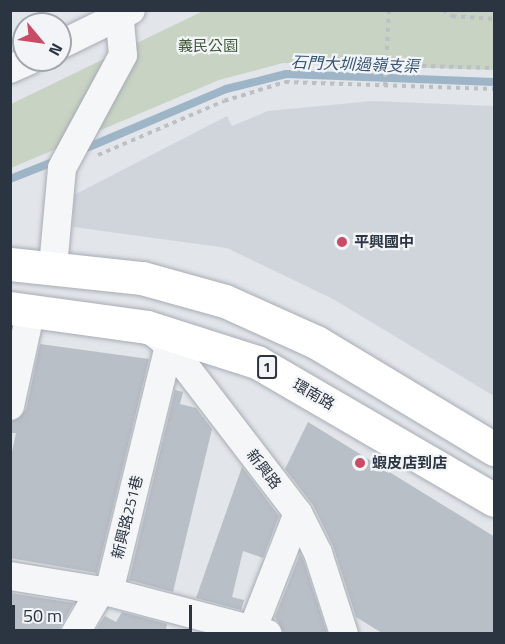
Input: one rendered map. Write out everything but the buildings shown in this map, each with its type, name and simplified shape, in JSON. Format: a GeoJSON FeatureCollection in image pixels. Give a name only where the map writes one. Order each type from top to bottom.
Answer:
{"type":"FeatureCollection","features":[{"type":"Feature","properties":{"kind":"main road"},"geometry":{"type":"LineString","coordinates":[[10,264],[142,278],[225,301],[316,342],[495,449]]}},
{"type":"Feature","properties":{"kind":"main road","name":"環南路"},"geometry":{"type":"LineString","coordinates":[[21,309],[158,336],[258,362],[495,500]]}},
{"type":"Feature","properties":{"kind":"street"},"geometry":{"type":"LineString","coordinates":[[53,267],[62,168],[123,55],[124,12],[72,39]]}},
{"type":"Feature","properties":{"kind":"street"},"geometry":{"type":"LineString","coordinates":[[10,406],[21,309]]}},
{"type":"Feature","properties":{"kind":"street","name":"新興路"},"geometry":{"type":"LineString","coordinates":[[158,336],[298,513],[318,553],[344,633]]}},
{"type":"Feature","properties":{"kind":"street","name":"新興路251巷"},"geometry":{"type":"LineString","coordinates":[[75,633],[104,591],[158,336]]}},
{"type":"Feature","properties":{"kind":"street"},"geometry":{"type":"LineString","coordinates":[[10,576],[104,591],[212,626],[261,631],[298,513]]}},
{"type":"Feature","properties":{"kind":"path"},"geometry":{"type":"LineString","coordinates":[[385,83],[389,10]]}},
{"type":"Feature","properties":{"kind":"path"},"geometry":{"type":"LineString","coordinates":[[443,10],[452,16],[495,19]]}},
{"type":"Feature","properties":{"kind":"path"},"geometry":{"type":"LineString","coordinates":[[386,65],[495,68]]}},
{"type":"Feature","properties":{"kind":"path"},"geometry":{"type":"LineString","coordinates":[[86,160],[224,101],[285,82],[385,83],[495,89]]}},
{"type":"Feature","properties":{"kind":"shaded area","name":"平興國中"},"geometry":{"type":"Polygon","coordinates":[[[372,101],[494,106],[494,396],[333,299],[227,248],[73,227],[74,195],[227,116],[232,126],[268,111],[372,101]]]}},
{"type":"Feature","properties":{"kind":"green space","name":"義民公園"},"geometry":{"type":"Polygon","coordinates":[[[203,11],[494,11],[494,70],[283,63],[219,80],[11,168],[11,104],[203,11]]]}},
{"type":"Feature","properties":{"kind":"waterway","name":"石門大圳過嶺支渠"},"geometry":{"type":"LineString","coordinates":[[84,149],[226,89],[286,74],[494,82]]}},
{"type":"Feature","properties":{"kind":"waterway","name":"石門大圳過嶺支渠"},"geometry":{"type":"LineString","coordinates":[[10,179],[53,162]]}},
{"type":"Feature","properties":{"kind":"place","name":"平興國中"},"geometry":{"type":"Point","coordinates":[342,242]}},
{"type":"Feature","properties":{"kind":"place","name":"蝦皮店到店"},"geometry":{"type":"Point","coordinates":[360,463]}}]}
